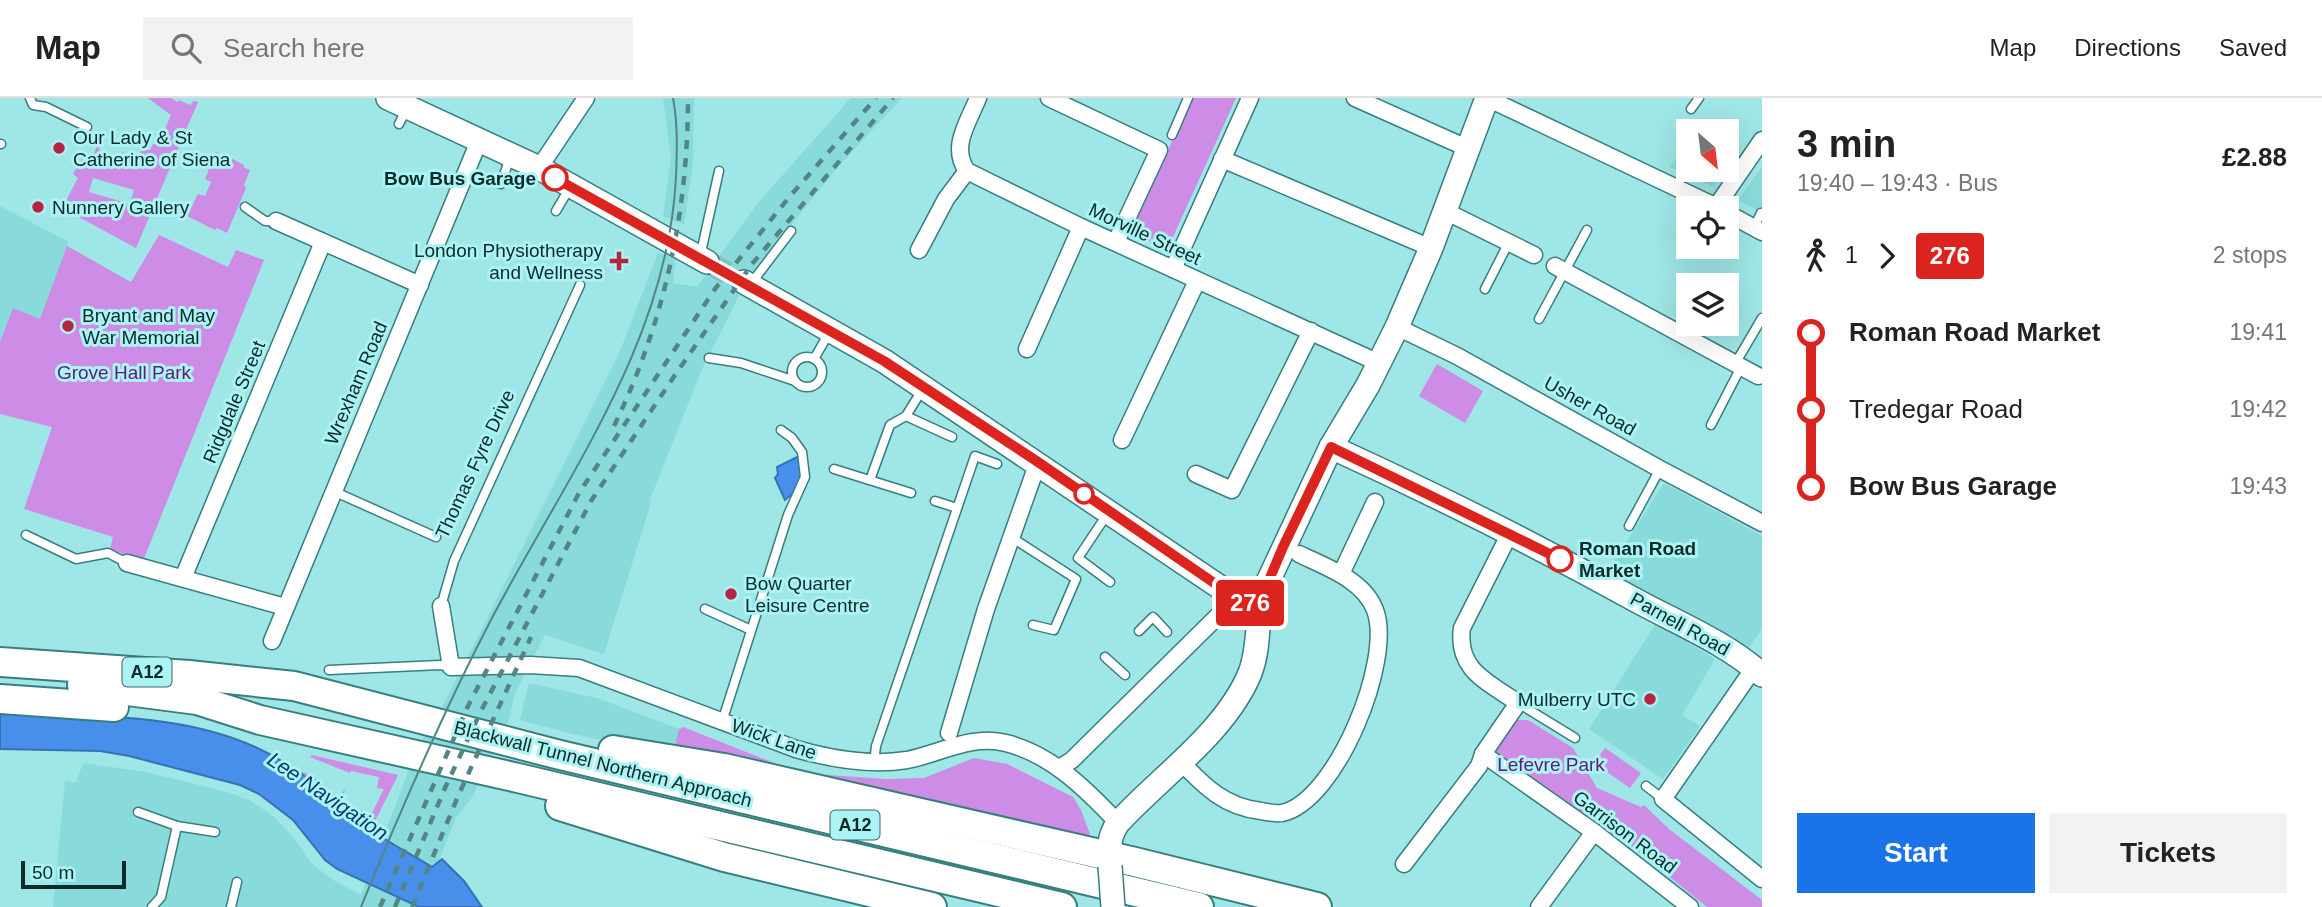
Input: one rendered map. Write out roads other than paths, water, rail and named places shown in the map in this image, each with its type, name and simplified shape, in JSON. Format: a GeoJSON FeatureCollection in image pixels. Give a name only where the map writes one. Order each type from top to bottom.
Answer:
{"type":"FeatureCollection","features":[{"type":"Feature","properties":{"kind":"highway","name":"A12"},"geometry":{"type":"LineString","coordinates":[[0,643],[180,658],[294,686]]}},
{"type":"Feature","properties":{"kind":"highway","name":"Blackwall Tunnel Northern Approach"},"geometry":{"type":"LineString","coordinates":[[0,662],[177,674],[294,686],[512,743],[1199,907]]}},
{"type":"Feature","properties":{"kind":"highway","name":"Blackwall Tunnel Northern Approach"},"geometry":{"type":"LineString","coordinates":[[0,678],[102,687],[197,700],[260,720],[1062,907]]}},
{"type":"Feature","properties":{"kind":"highway","name":"A12"},"geometry":{"type":"LineString","coordinates":[[0,699],[260,720]]}},
{"type":"Feature","properties":{"kind":"highway","name":"A12"},"geometry":{"type":"LineString","coordinates":[[512,743],[606,749],[724,768],[1110,861],[1317,907]]}},
{"type":"Feature","properties":{"kind":"highway","name":"A12"},"geometry":{"type":"LineString","coordinates":[[419,756],[512,792],[724,857],[932,907]]}},
{"type":"Feature","properties":{"kind":"main road"},"geometry":{"type":"LineString","coordinates":[[1113,907],[1111,833],[1118,822],[1181,762],[1230,707],[1250,672],[1259,627],[1258,606],[1331,447],[1397,327],[1431,248],[1487,98]]}},
{"type":"Feature","properties":{"kind":"main road"},"geometry":{"type":"LineString","coordinates":[[398,110],[480,141],[539,168],[703,260]]}},
{"type":"Feature","properties":{"kind":"main road"},"geometry":{"type":"LineString","coordinates":[[748,285],[884,361],[1038,462],[1236,598],[1258,606]]}},
{"type":"Feature","properties":{"kind":"main road","name":"Parnell Road"},"geometry":{"type":"LineString","coordinates":[[1331,447],[1510,533],[1759,667]]}},
{"type":"Feature","properties":{"kind":"street"},"geometry":{"type":"LineString","coordinates":[[539,168],[586,98]]}},
{"type":"Feature","properties":{"kind":"street"},"geometry":{"type":"LineString","coordinates":[[919,250],[946,199],[967,171],[961,163],[958,148],[978,98]]}},
{"type":"Feature","properties":{"kind":"street"},"geometry":{"type":"LineString","coordinates":[[1049,98],[1158,150],[1116,242]]}},
{"type":"Feature","properties":{"kind":"street"},"geometry":{"type":"LineString","coordinates":[[1173,269],[1250,98]]}},
{"type":"Feature","properties":{"kind":"street"},"geometry":{"type":"LineString","coordinates":[[1356,98],[1467,148]]}},
{"type":"Feature","properties":{"kind":"street"},"geometry":{"type":"LineString","coordinates":[[1487,98],[1694,196]]}},
{"type":"Feature","properties":{"kind":"street"},"geometry":{"type":"LineString","coordinates":[[1729,196],[1762,140]]}},
{"type":"Feature","properties":{"kind":"street","name":"Wrexham Road"},"geometry":{"type":"LineString","coordinates":[[272,641],[480,141]]}},
{"type":"Feature","properties":{"kind":"street"},"geometry":{"type":"LineString","coordinates":[[1222,159],[1431,248]]}},
{"type":"Feature","properties":{"kind":"street","name":"Morville Street"},"geometry":{"type":"LineString","coordinates":[[967,171],[1081,227],[1379,363]]}},
{"type":"Feature","properties":{"kind":"street"},"geometry":{"type":"LineString","coordinates":[[1445,211],[1534,255]]}},
{"type":"Feature","properties":{"kind":"street"},"geometry":{"type":"LineString","coordinates":[[1739,216],[1759,224]]}},
{"type":"Feature","properties":{"kind":"street"},"geometry":{"type":"LineString","coordinates":[[276,221],[419,285]]}},
{"type":"Feature","properties":{"kind":"street"},"geometry":{"type":"LineString","coordinates":[[1027,349],[1081,227]]}},
{"type":"Feature","properties":{"kind":"street","name":"Ridgdale Street"},"geometry":{"type":"LineString","coordinates":[[183,578],[323,242]]}},
{"type":"Feature","properties":{"kind":"street"},"geometry":{"type":"LineString","coordinates":[[1560,269],[1758,376]]}},
{"type":"Feature","properties":{"kind":"street"},"geometry":{"type":"LineString","coordinates":[[1122,440],[1197,281]]}},
{"type":"Feature","properties":{"kind":"street","name":"Usher Road"},"geometry":{"type":"LineString","coordinates":[[1397,327],[1457,356],[1761,522]]}},
{"type":"Feature","properties":{"kind":"street"},"geometry":{"type":"LineString","coordinates":[[1196,474],[1232,490],[1311,331]]}},
{"type":"Feature","properties":{"kind":"street"},"geometry":{"type":"LineString","coordinates":[[949,733],[986,609],[1038,462]]}},
{"type":"Feature","properties":{"kind":"street"},"geometry":{"type":"LineString","coordinates":[[1341,574],[1375,502]]}},
{"type":"Feature","properties":{"kind":"street"},"geometry":{"type":"LineString","coordinates":[[1404,864],[1479,766],[1483,754],[1518,703],[1477,674],[1465,661],[1460,643],[1462,628],[1510,533]]}},
{"type":"Feature","properties":{"kind":"street"},"geometry":{"type":"LineString","coordinates":[[1181,762],[1216,796],[1248,809],[1282,813],[1301,804],[1316,790],[1355,731],[1366,701],[1377,655],[1375,610],[1362,591],[1341,574],[1299,554]]}},
{"type":"Feature","properties":{"kind":"street"},"geometry":{"type":"LineString","coordinates":[[127,563],[285,607]]}},
{"type":"Feature","properties":{"kind":"street"},"geometry":{"type":"LineString","coordinates":[[1066,764],[1182,646],[1236,598]]}},
{"type":"Feature","properties":{"kind":"street","name":"Thomas Fyre Drive"},"geometry":{"type":"LineString","coordinates":[[441,606],[452,667]]}},
{"type":"Feature","properties":{"kind":"street","name":"Wick Lane"},"geometry":{"type":"LineString","coordinates":[[452,667],[530,665],[579,668],[796,750],[822,757],[874,763],[928,755],[946,747],[1005,742],[1066,764],[1079,784],[1118,822]]}},
{"type":"Feature","properties":{"kind":"street"},"geometry":{"type":"LineString","coordinates":[[1759,667],[1663,799],[1762,878]]}},
{"type":"Feature","properties":{"kind":"street","name":"Garrison Road"},"geometry":{"type":"LineString","coordinates":[[1483,754],[1594,832],[1689,907]]}},
{"type":"Feature","properties":{"kind":"street"},"geometry":{"type":"LineString","coordinates":[[1539,907],[1594,832]]}},
{"type":"Feature","properties":{"kind":"lane"},"geometry":{"type":"LineString","coordinates":[[30,98],[33,105],[46,107],[87,127]]}},
{"type":"Feature","properties":{"kind":"lane"},"geometry":{"type":"LineString","coordinates":[[1172,135],[1188,98]]}},
{"type":"Feature","properties":{"kind":"lane"},"geometry":{"type":"LineString","coordinates":[[1690,109],[1699,98]]}},
{"type":"Feature","properties":{"kind":"lane"},"geometry":{"type":"LineString","coordinates":[[501,184],[510,155]]}},
{"type":"Feature","properties":{"kind":"lane"},"geometry":{"type":"LineString","coordinates":[[703,260],[719,171]]}},
{"type":"Feature","properties":{"kind":"lane"},"geometry":{"type":"LineString","coordinates":[[556,211],[571,186]]}},
{"type":"Feature","properties":{"kind":"lane"},"geometry":{"type":"LineString","coordinates":[[245,207],[265,221],[276,221]]}},
{"type":"Feature","properties":{"kind":"lane"},"geometry":{"type":"LineString","coordinates":[[1539,319],[1560,269],[1587,230]]}},
{"type":"Feature","properties":{"kind":"lane"},"geometry":{"type":"LineString","coordinates":[[748,285],[791,231]]}},
{"type":"Feature","properties":{"kind":"lane"},"geometry":{"type":"LineString","coordinates":[[1485,289],[1509,242]]}},
{"type":"Feature","properties":{"kind":"lane","name":"Thomas Fyre Drive"},"geometry":{"type":"LineString","coordinates":[[441,606],[454,561],[580,285]]}},
{"type":"Feature","properties":{"kind":"lane"},"geometry":{"type":"LineString","coordinates":[[1711,425],[1762,317]]}},
{"type":"Feature","properties":{"kind":"lane"},"geometry":{"type":"LineString","coordinates":[[814,359],[830,331]]}},
{"type":"Feature","properties":{"kind":"lane"},"geometry":{"type":"LineString","coordinates":[[709,358],[741,363],[804,387],[815,386],[819,382],[822,370],[814,359],[805,357],[795,363],[792,372],[795,382]]}},
{"type":"Feature","properties":{"kind":"lane"},"geometry":{"type":"LineString","coordinates":[[870,480],[890,425],[906,416],[924,387]]}},
{"type":"Feature","properties":{"kind":"lane"},"geometry":{"type":"LineString","coordinates":[[906,416],[952,437]]}},
{"type":"Feature","properties":{"kind":"lane"},"geometry":{"type":"LineString","coordinates":[[722,722],[788,515],[806,477],[802,452],[792,438],[781,430]]}},
{"type":"Feature","properties":{"kind":"lane"},"geometry":{"type":"LineString","coordinates":[[874,763],[876,746],[975,456],[997,464]]}},
{"type":"Feature","properties":{"kind":"lane"},"geometry":{"type":"LineString","coordinates":[[834,469],[911,493]]}},
{"type":"Feature","properties":{"kind":"lane"},"geometry":{"type":"LineString","coordinates":[[1629,526],[1660,469]]}},
{"type":"Feature","properties":{"kind":"lane"},"geometry":{"type":"LineString","coordinates":[[333,491],[436,537]]}},
{"type":"Feature","properties":{"kind":"lane"},"geometry":{"type":"LineString","coordinates":[[935,500],[957,508]]}},
{"type":"Feature","properties":{"kind":"lane"},"geometry":{"type":"LineString","coordinates":[[1109,512],[1078,558],[1110,582]]}},
{"type":"Feature","properties":{"kind":"lane"},"geometry":{"type":"LineString","coordinates":[[26,534],[76,559],[108,553],[127,563]]}},
{"type":"Feature","properties":{"kind":"lane"},"geometry":{"type":"LineString","coordinates":[[1012,537],[1076,579],[1054,630],[1033,625]]}},
{"type":"Feature","properties":{"kind":"lane"},"geometry":{"type":"LineString","coordinates":[[705,609],[751,630]]}},
{"type":"Feature","properties":{"kind":"lane"},"geometry":{"type":"LineString","coordinates":[[1139,631],[1153,617],[1167,632]]}},
{"type":"Feature","properties":{"kind":"lane"},"geometry":{"type":"LineString","coordinates":[[1105,657],[1125,675]]}},
{"type":"Feature","properties":{"kind":"lane"},"geometry":{"type":"LineString","coordinates":[[329,670],[440,665],[452,667]]}},
{"type":"Feature","properties":{"kind":"lane"},"geometry":{"type":"LineString","coordinates":[[1518,703],[1576,738]]}},
{"type":"Feature","properties":{"kind":"lane"},"geometry":{"type":"LineString","coordinates":[[1646,786],[1663,799]]}},
{"type":"Feature","properties":{"kind":"lane"},"geometry":{"type":"LineString","coordinates":[[138,812],[177,826],[215,832]]}},
{"type":"Feature","properties":{"kind":"lane"},"geometry":{"type":"LineString","coordinates":[[152,907],[161,897],[177,826]]}},
{"type":"Feature","properties":{"kind":"lane"},"geometry":{"type":"LineString","coordinates":[[232,907],[237,882]]}},
{"type":"Feature","properties":{"kind":"water"},"geometry":{"type":"Polygon","coordinates":[[[799,456],[800,481],[795,491],[785,500],[775,478],[778,474],[777,467],[799,456]]]}},
{"type":"Feature","properties":{"kind":"water","name":"Lee Navigation"},"geometry":{"type":"Polygon","coordinates":[[[0,714],[147,720],[219,733],[253,746],[298,771],[394,845],[432,867],[442,859],[464,881],[482,907],[419,907],[337,869],[325,860],[293,820],[259,794],[240,785],[100,751],[0,749],[0,714]]]}},
{"type":"Feature","properties":{"kind":"tunnel"},"geometry":{"type":"LineString","coordinates":[[707,262],[744,282]]}},
{"type":"Feature","properties":{"kind":"tram line"},"geometry":{"type":"LineString","coordinates":[[361,907],[456,689],[492,618],[581,460],[634,352],[654,296],[669,238],[676,177],[673,98]]}},
{"type":"Feature","properties":{"kind":"railway"},"geometry":{"type":"LineString","coordinates":[[614,426],[647,347],[670,266],[683,183],[688,98]]}},
{"type":"Feature","properties":{"kind":"railway"},"geometry":{"type":"LineString","coordinates":[[380,907],[468,706],[579,493],[715,289],[791,195],[876,98]]}},
{"type":"Feature","properties":{"kind":"railway"},"geometry":{"type":"LineString","coordinates":[[395,907],[481,711],[591,501],[752,264],[893,98]]}},
{"type":"Feature","properties":{"kind":"railway"},"geometry":{"type":"LineString","coordinates":[[412,907],[459,794],[531,637]]}},
{"type":"Feature","properties":{"kind":"place","name":"Our Lady & St Catherine of Siena"},"geometry":{"type":"Point","coordinates":[59,148]}},
{"type":"Feature","properties":{"kind":"place","name":"Bow Bus Garage"},"geometry":{"type":"Point","coordinates":[555,178]}},
{"type":"Feature","properties":{"kind":"place","name":"Nunnery Gallery"},"geometry":{"type":"Point","coordinates":[38,207]}},
{"type":"Feature","properties":{"kind":"place","name":"London Physiotherapy and Wellness"},"geometry":{"type":"Point","coordinates":[619,261]}},
{"type":"Feature","properties":{"kind":"place","name":"Bryant and May War Memorial"},"geometry":{"type":"Point","coordinates":[68,326]}},
{"type":"Feature","properties":{"kind":"place","name":"Roman Road Market"},"geometry":{"type":"Point","coordinates":[1560,559]}},
{"type":"Feature","properties":{"kind":"place","name":"Bow Quarter Leisure Centre"},"geometry":{"type":"Point","coordinates":[731,594]}},
{"type":"Feature","properties":{"kind":"place","name":"Mulberry UTC"},"geometry":{"type":"Point","coordinates":[1650,699]}},
{"type":"Feature","properties":{"kind":"park label","name":"Grove Hall Park"},"geometry":{"type":"Point","coordinates":[124,372]}},
{"type":"Feature","properties":{"kind":"park label","name":"Lefevre Park"},"geometry":{"type":"Point","coordinates":[1551,764]}}]}
